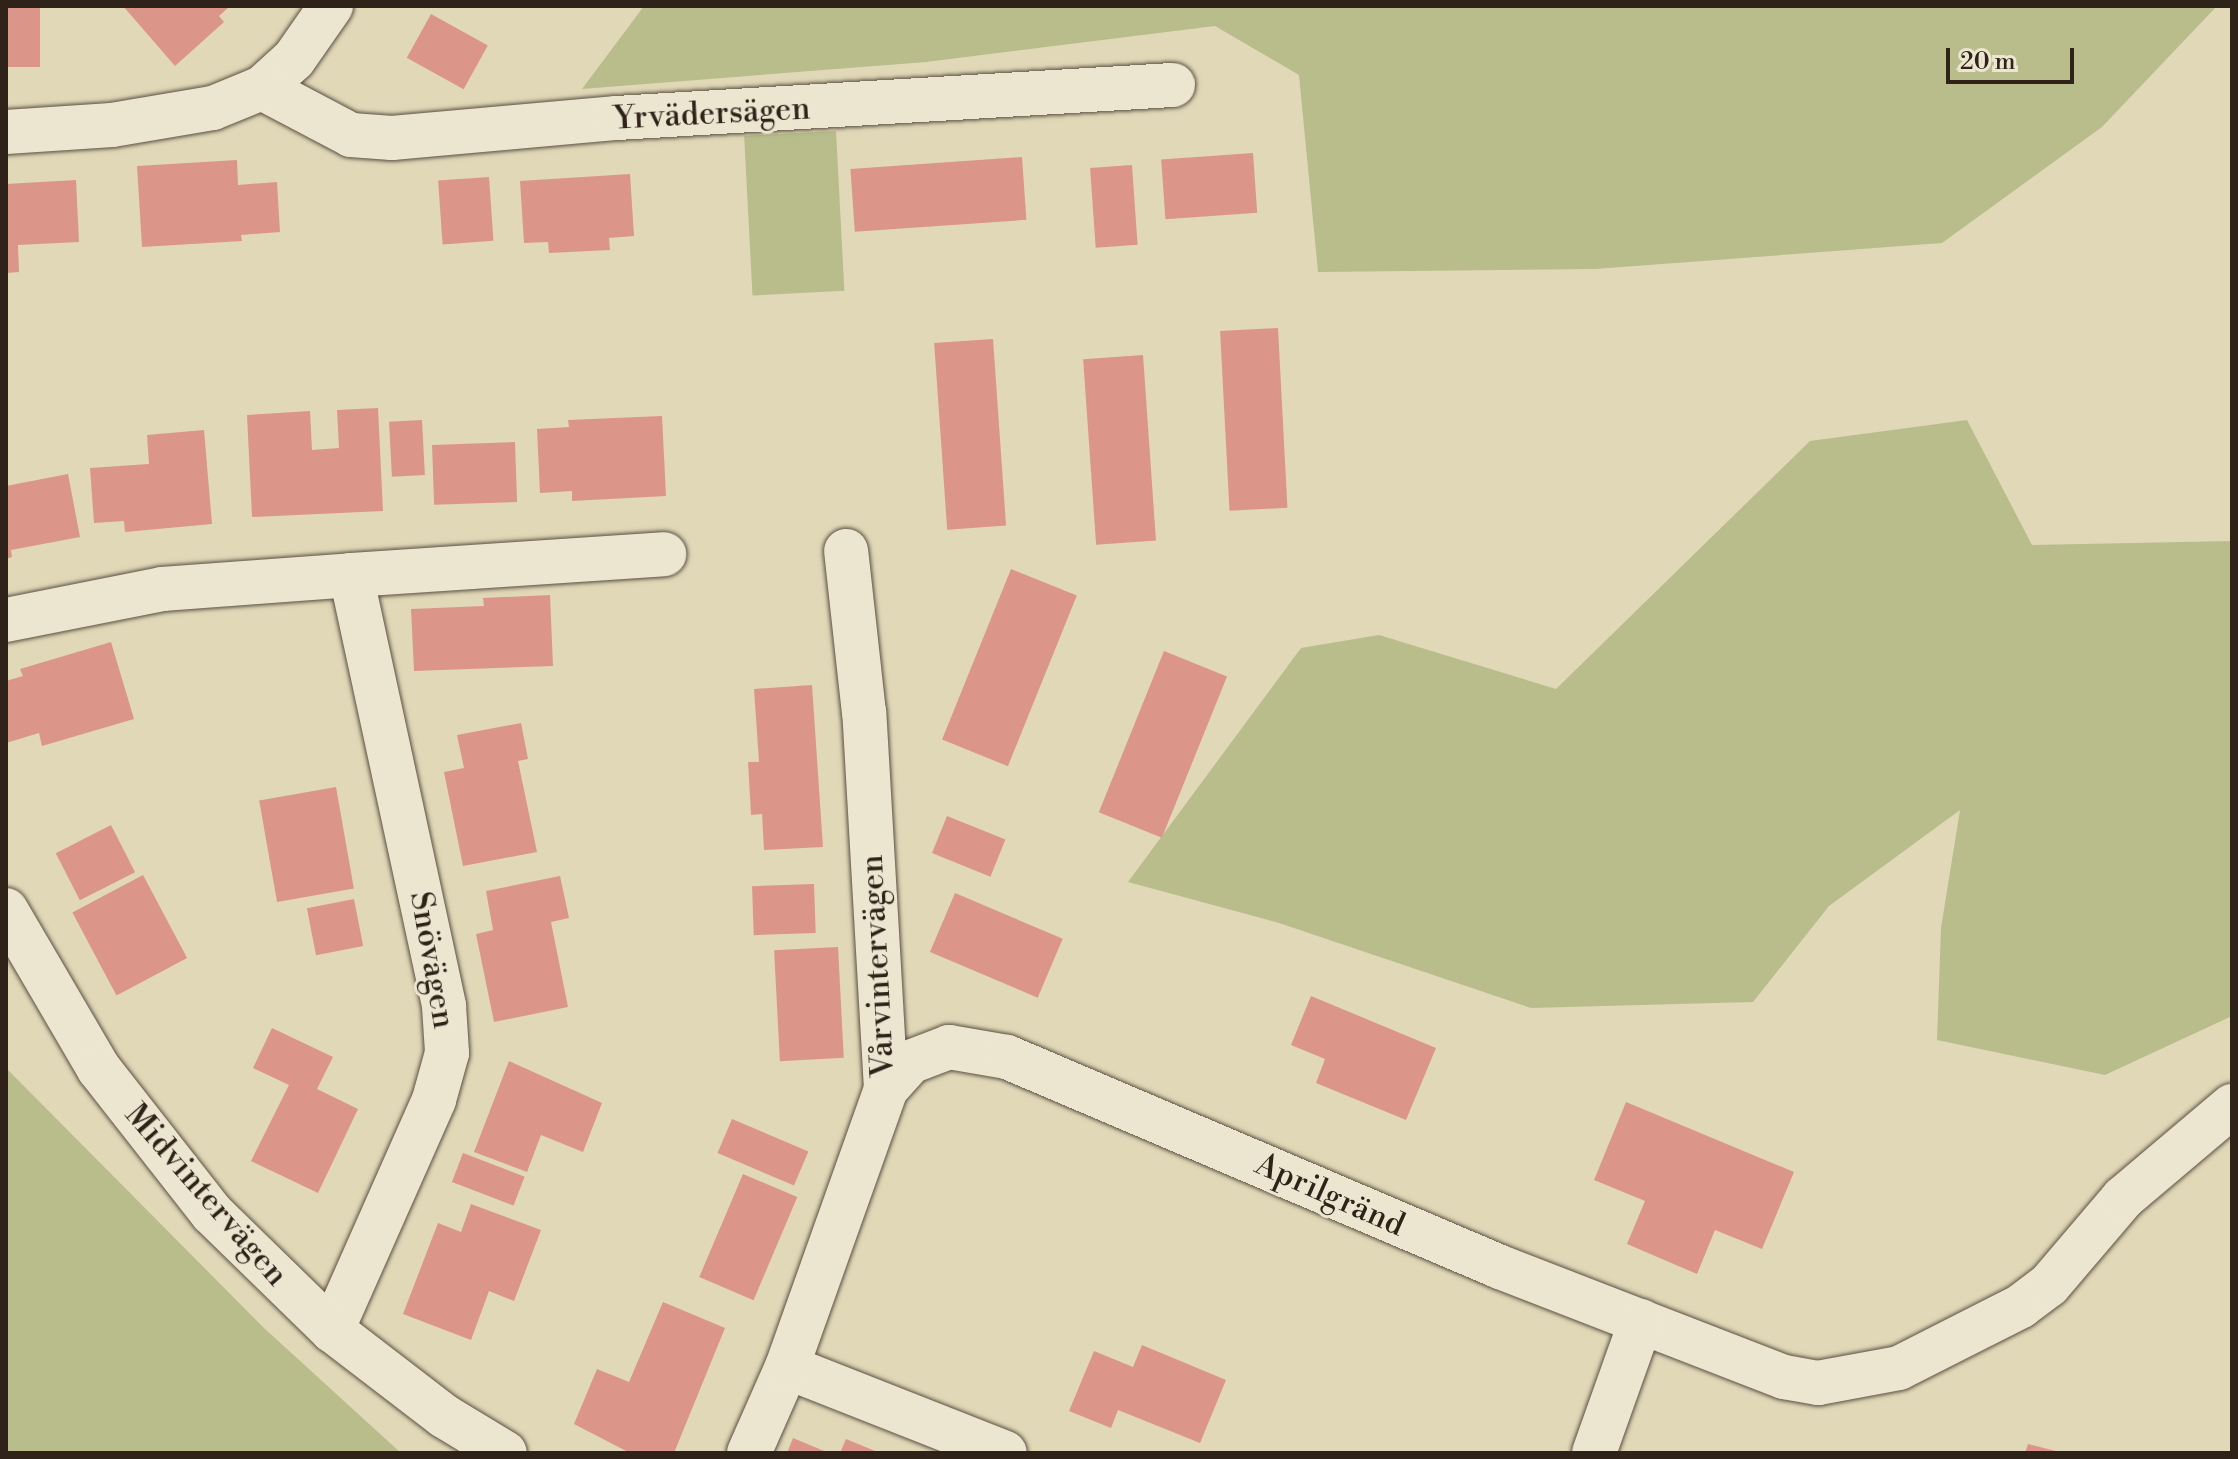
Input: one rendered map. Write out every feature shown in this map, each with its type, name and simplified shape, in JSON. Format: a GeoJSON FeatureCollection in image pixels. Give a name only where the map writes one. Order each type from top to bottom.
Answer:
{"type":"FeatureCollection","features":[{"type":"Feature","properties":{"kind":"street"},"geometry":{"type":"LineString","coordinates":[[6,132],[112,125],[213,108],[262,88],[294,59],[331,6]]}},
{"type":"Feature","properties":{"kind":"street","name":"Yrvädersägen"},"geometry":{"type":"LineString","coordinates":[[262,88],[351,135],[392,138],[617,118],[1173,85]]}},
{"type":"Feature","properties":{"kind":"street","name":"Vårvintervägen"},"geometry":{"type":"LineString","coordinates":[[749,1453],[787,1367],[886,1089],[864,713],[846,551]]}},
{"type":"Feature","properties":{"kind":"street"},"geometry":{"type":"LineString","coordinates":[[6,620],[162,589],[664,554]]}},
{"type":"Feature","properties":{"kind":"street","name":"Snövägen"},"geometry":{"type":"LineString","coordinates":[[332,1330],[434,1100],[447,1053],[444,1006],[351,575]]}},
{"type":"Feature","properties":{"kind":"street","name":"Midvintervägen"},"geometry":{"type":"LineString","coordinates":[[6,910],[99,1069],[222,1224],[332,1330],[444,1416],[505,1453]]}},
{"type":"Feature","properties":{"kind":"street","name":"Aprilgränd"},"geometry":{"type":"LineString","coordinates":[[886,1089],[910,1062],[949,1047],[1007,1057],[1386,1220],[1784,1377],[1818,1383],[1876,1376],[2021,1306],[2049,1285],[2123,1198],[2232,1106]]}},
{"type":"Feature","properties":{"kind":"street"},"geometry":{"type":"LineString","coordinates":[[1594,1453],[1641,1321]]}},
{"type":"Feature","properties":{"kind":"street"},"geometry":{"type":"LineString","coordinates":[[787,1367],[1005,1453]]}},
{"type":"Feature","properties":{"kind":"green space"},"geometry":{"type":"Polygon","coordinates":[[[644,6],[2217,6],[2102,127],[1942,243],[1595,269],[1318,272],[1299,75],[1215,26],[926,62],[582,89],[644,6]]]}},
{"type":"Feature","properties":{"kind":"green space"},"geometry":{"type":"Polygon","coordinates":[[[836,131],[844,291],[752,296],[744,136],[836,131]]]}},
{"type":"Feature","properties":{"kind":"green space"},"geometry":{"type":"Polygon","coordinates":[[[1967,420],[2032,545],[2232,541],[2232,1016],[2105,1075],[1937,1040],[1941,928],[1960,810],[1829,906],[1753,1002],[1531,1008],[1279,923],[1128,882],[1301,648],[1379,635],[1556,689],[1810,441],[1967,420]]]}},
{"type":"Feature","properties":{"kind":"green space"},"geometry":{"type":"Polygon","coordinates":[[[6,1068],[264,1328],[401,1453],[6,1453],[6,1068]]]}},
{"type":"Feature","properties":{"kind":"building"},"geometry":{"type":"Polygon","coordinates":[[[6,6],[40,6],[40,67],[6,67],[6,6]]]}},
{"type":"Feature","properties":{"kind":"building"},"geometry":{"type":"Polygon","coordinates":[[[123,6],[230,6],[219,16],[224,22],[175,66],[123,6]]]}},
{"type":"Feature","properties":{"kind":"building"},"geometry":{"type":"Polygon","coordinates":[[[431,14],[488,46],[464,89],[407,58],[431,14]]]}},
{"type":"Feature","properties":{"kind":"building"},"geometry":{"type":"Polygon","coordinates":[[[1253,153],[1257,213],[1165,219],[1161,159],[1253,153]]]}},
{"type":"Feature","properties":{"kind":"building"},"geometry":{"type":"Polygon","coordinates":[[[1022,157],[1026,220],[855,232],[850,169],[1022,157]]]}},
{"type":"Feature","properties":{"kind":"building"},"geometry":{"type":"Polygon","coordinates":[[[237,160],[238,185],[277,182],[280,232],[241,235],[242,241],[142,247],[137,166],[237,160]]]}},
{"type":"Feature","properties":{"kind":"building"},"geometry":{"type":"Polygon","coordinates":[[[1132,165],[1138,245],[1096,248],[1090,168],[1132,165]]]}},
{"type":"Feature","properties":{"kind":"building"},"geometry":{"type":"Polygon","coordinates":[[[630,174],[634,236],[609,238],[610,250],[549,253],[548,242],[524,243],[520,181],[630,174]]]}},
{"type":"Feature","properties":{"kind":"building"},"geometry":{"type":"Polygon","coordinates":[[[489,177],[493,241],[443,244],[438,181],[489,177]]]}},
{"type":"Feature","properties":{"kind":"building"},"geometry":{"type":"Polygon","coordinates":[[[76,180],[79,242],[18,245],[19,272],[6,273],[6,184],[76,180]]]}},
{"type":"Feature","properties":{"kind":"building"},"geometry":{"type":"Polygon","coordinates":[[[1278,328],[1287,508],[1229,511],[1220,331],[1278,328]]]}},
{"type":"Feature","properties":{"kind":"building"},"geometry":{"type":"Polygon","coordinates":[[[993,339],[1006,526],[947,530],[934,343],[993,339]]]}},
{"type":"Feature","properties":{"kind":"building"},"geometry":{"type":"Polygon","coordinates":[[[1143,355],[1156,541],[1096,545],[1083,359],[1143,355]]]}},
{"type":"Feature","properties":{"kind":"building"},"geometry":{"type":"Polygon","coordinates":[[[378,408],[383,511],[252,517],[247,415],[310,411],[312,450],[339,448],[337,410],[378,408]]]}},
{"type":"Feature","properties":{"kind":"building"},"geometry":{"type":"Polygon","coordinates":[[[662,416],[666,496],[572,501],[572,491],[540,493],[537,429],[569,427],[568,420],[662,416]]]}},
{"type":"Feature","properties":{"kind":"building"},"geometry":{"type":"Polygon","coordinates":[[[422,420],[425,475],[392,477],[389,422],[422,420]]]}},
{"type":"Feature","properties":{"kind":"building"},"geometry":{"type":"Polygon","coordinates":[[[204,430],[212,524],[125,532],[124,521],[94,523],[90,468],[149,464],[147,435],[204,430]]]}},
{"type":"Feature","properties":{"kind":"building"},"geometry":{"type":"Polygon","coordinates":[[[515,442],[517,502],[434,505],[432,445],[515,442]]]}},
{"type":"Feature","properties":{"kind":"building"},"geometry":{"type":"Polygon","coordinates":[[[68,474],[80,537],[11,550],[12,557],[6,559],[6,486],[68,474]]]}},
{"type":"Feature","properties":{"kind":"building"},"geometry":{"type":"Polygon","coordinates":[[[1011,569],[1077,596],[1008,766],[942,740],[1011,569]]]}},
{"type":"Feature","properties":{"kind":"building"},"geometry":{"type":"Polygon","coordinates":[[[550,595],[553,666],[414,671],[411,609],[484,606],[483,598],[550,595]]]}},
{"type":"Feature","properties":{"kind":"building"},"geometry":{"type":"Polygon","coordinates":[[[111,642],[134,719],[42,746],[39,733],[6,743],[6,681],[23,676],[20,669],[111,642]]]}},
{"type":"Feature","properties":{"kind":"building"},"geometry":{"type":"Polygon","coordinates":[[[1164,651],[1227,676],[1162,838],[1099,812],[1164,651]]]}},
{"type":"Feature","properties":{"kind":"building"},"geometry":{"type":"Polygon","coordinates":[[[812,685],[823,847],[764,850],[762,814],[751,815],[748,762],[759,762],[754,689],[812,685]]]}},
{"type":"Feature","properties":{"kind":"building"},"geometry":{"type":"Polygon","coordinates":[[[521,723],[528,759],[518,761],[537,852],[463,866],[444,772],[464,768],[457,735],[521,723]]]}},
{"type":"Feature","properties":{"kind":"building"},"geometry":{"type":"Polygon","coordinates":[[[336,787],[354,888],[277,902],[259,801],[336,787]]]}},
{"type":"Feature","properties":{"kind":"building"},"geometry":{"type":"Polygon","coordinates":[[[947,816],[1005,840],[990,877],[932,853],[947,816]]]}},
{"type":"Feature","properties":{"kind":"building"},"geometry":{"type":"Polygon","coordinates":[[[111,825],[135,872],[80,900],[56,853],[111,825]]]}},
{"type":"Feature","properties":{"kind":"building"},"geometry":{"type":"Polygon","coordinates":[[[143,875],[187,958],[116,996],[72,913],[143,875]]]}},
{"type":"Feature","properties":{"kind":"building"},"geometry":{"type":"Polygon","coordinates":[[[560,876],[569,918],[551,922],[568,1007],[494,1022],[476,934],[493,930],[486,891],[560,876]]]}},
{"type":"Feature","properties":{"kind":"building"},"geometry":{"type":"Polygon","coordinates":[[[814,884],[816,933],[754,935],[752,886],[814,884]]]}},
{"type":"Feature","properties":{"kind":"building"},"geometry":{"type":"Polygon","coordinates":[[[955,893],[1063,939],[1038,998],[930,952],[955,893]]]}},
{"type":"Feature","properties":{"kind":"building"},"geometry":{"type":"Polygon","coordinates":[[[354,899],[363,946],[316,955],[307,908],[354,899]]]}},
{"type":"Feature","properties":{"kind":"building"},"geometry":{"type":"Polygon","coordinates":[[[838,947],[844,1058],[780,1061],[774,950],[838,947]]]}},
{"type":"Feature","properties":{"kind":"building"},"geometry":{"type":"Polygon","coordinates":[[[1311,996],[1436,1048],[1406,1120],[1316,1083],[1325,1059],[1291,1045],[1311,996]]]}},
{"type":"Feature","properties":{"kind":"building"},"geometry":{"type":"Polygon","coordinates":[[[272,1028],[333,1057],[317,1089],[358,1109],[318,1193],[251,1161],[289,1085],[253,1068],[272,1028]]]}},
{"type":"Feature","properties":{"kind":"building"},"geometry":{"type":"Polygon","coordinates":[[[509,1061],[602,1103],[583,1152],[541,1135],[527,1172],[474,1152],[509,1061]]]}},
{"type":"Feature","properties":{"kind":"building"},"geometry":{"type":"Polygon","coordinates":[[[1626,1102],[1794,1172],[1762,1249],[1715,1230],[1697,1274],[1627,1244],[1645,1201],[1594,1180],[1626,1102]]]}},
{"type":"Feature","properties":{"kind":"building"},"geometry":{"type":"Polygon","coordinates":[[[732,1119],[808,1151],[794,1185],[718,1153],[732,1119]]]}},
{"type":"Feature","properties":{"kind":"building"},"geometry":{"type":"Polygon","coordinates":[[[463,1153],[525,1177],[514,1206],[452,1182],[463,1153]]]}},
{"type":"Feature","properties":{"kind":"building"},"geometry":{"type":"Polygon","coordinates":[[[743,1174],[797,1197],[754,1300],[699,1277],[743,1174]]]}},
{"type":"Feature","properties":{"kind":"building"},"geometry":{"type":"Polygon","coordinates":[[[471,1204],[541,1230],[514,1301],[489,1291],[471,1340],[403,1314],[438,1223],[461,1232],[471,1204]]]}},
{"type":"Feature","properties":{"kind":"building"},"geometry":{"type":"Polygon","coordinates":[[[663,1302],[725,1328],[674,1453],[630,1453],[574,1424],[597,1369],[629,1382],[663,1302]]]}},
{"type":"Feature","properties":{"kind":"building"},"geometry":{"type":"Polygon","coordinates":[[[1142,1345],[1226,1380],[1200,1443],[1118,1410],[1111,1428],[1069,1411],[1094,1351],[1133,1367],[1142,1345]]]}},
{"type":"Feature","properties":{"kind":"building"},"geometry":{"type":"Polygon","coordinates":[[[793,1438],[829,1453],[787,1453],[793,1438]]]}},
{"type":"Feature","properties":{"kind":"building"},"geometry":{"type":"Polygon","coordinates":[[[846,1439],[880,1453],[840,1453],[846,1439]]]}},
{"type":"Feature","properties":{"kind":"building"},"geometry":{"type":"Polygon","coordinates":[[[2028,1444],[2060,1452],[2060,1453],[2025,1453],[2028,1444]]]}}]}
